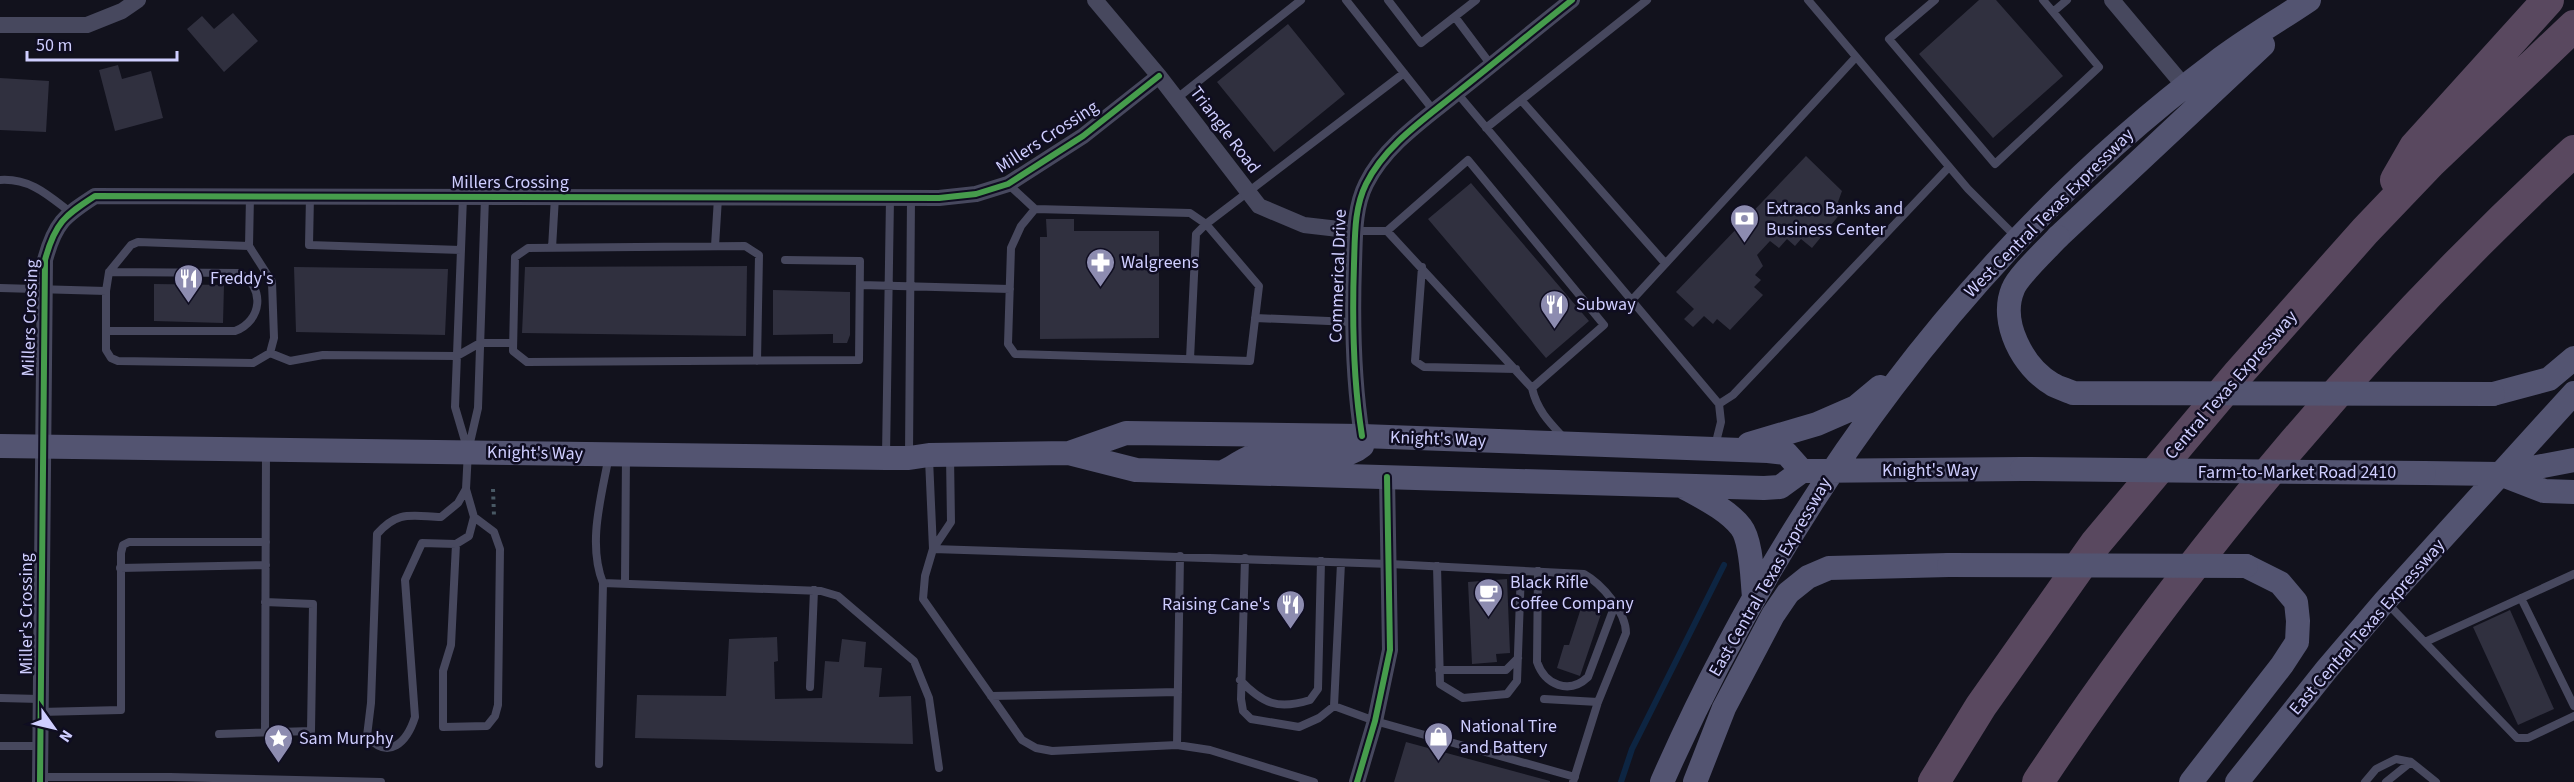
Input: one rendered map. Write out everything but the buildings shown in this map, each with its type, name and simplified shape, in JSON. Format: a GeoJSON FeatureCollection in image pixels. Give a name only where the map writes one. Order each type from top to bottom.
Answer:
{"type":"FeatureCollection","features":[{"type":"Feature","properties":{"kind":"highway"},"geometry":{"type":"LineString","coordinates":[[2365,231],[2415,147],[2548,0]]}},
{"type":"Feature","properties":{"kind":"highway","name":"Central Texas Expressway"},"geometry":{"type":"LineString","coordinates":[[1934,782],[1981,706],[2096,543],[2239,373],[2365,231],[2430,163],[2574,26]]}},
{"type":"Feature","properties":{"kind":"highway"},"geometry":{"type":"LineString","coordinates":[[2038,782],[2082,717],[2200,556],[2281,460],[2409,315],[2526,195],[2574,151]]}},
{"type":"Feature","properties":{"kind":"main road","name":"West Central Texas Expressway"},"geometry":{"type":"LineString","coordinates":[[1832,471],[1912,360],[1958,304],[2019,239],[2130,132],[2217,61],[2308,1]]}},
{"type":"Feature","properties":{"kind":"main road"},"geometry":{"type":"LineString","coordinates":[[2308,1],[2058,237],[2013,288],[2008,313],[2013,336],[2034,369],[2052,385],[2073,393],[2493,394],[2549,379],[2574,358]]}},
{"type":"Feature","properties":{"kind":"main road"},"geometry":{"type":"LineString","coordinates":[[1723,449],[1817,424],[1856,407],[1912,360]]}},
{"type":"Feature","properties":{"kind":"main road"},"geometry":{"type":"LineString","coordinates":[[2500,474],[2574,393]]}},
{"type":"Feature","properties":{"kind":"main road","name":"Knight's Way"},"geometry":{"type":"LineString","coordinates":[[1069,453],[1126,433],[1362,436],[1786,453],[1802,471]]}},
{"type":"Feature","properties":{"kind":"main road"},"geometry":{"type":"LineString","coordinates":[[1221,472],[1258,455],[1319,456],[1355,453],[1362,446],[1362,436]]}},
{"type":"Feature","properties":{"kind":"main road","name":"Knight's Way"},"geometry":{"type":"LineString","coordinates":[[0,446],[919,457],[1069,453],[1136,470],[1780,488],[1802,471],[2022,469]]}},
{"type":"Feature","properties":{"kind":"main road","name":"Farm-to-Market Road 2410"},"geometry":{"type":"LineString","coordinates":[[2022,469],[2500,474],[2574,460]]}},
{"type":"Feature","properties":{"kind":"main road","name":"East Central Texas Expressway"},"geometry":{"type":"LineString","coordinates":[[1662,782],[1695,706],[1754,597],[1832,471]]}},
{"type":"Feature","properties":{"kind":"main road","name":"East Central Texas Expressway"},"geometry":{"type":"LineString","coordinates":[[2237,782],[2327,669],[2500,474]]}},
{"type":"Feature","properties":{"kind":"main road","name":"Farm-to-Market Road 2410"},"geometry":{"type":"LineString","coordinates":[[2500,474],[2544,491],[2574,492]]}},
{"type":"Feature","properties":{"kind":"main road"},"geometry":{"type":"LineString","coordinates":[[1680,485],[1712,504],[1742,528],[1750,559],[1754,597]]}},
{"type":"Feature","properties":{"kind":"main road"},"geometry":{"type":"LineString","coordinates":[[1695,782],[1724,708],[1773,615],[1788,593],[1809,577],[1829,568],[1948,565],[2246,566],[2280,584],[2296,602],[2298,621],[2296,642],[2282,666],[2191,782]]}},
{"type":"Feature","properties":{"kind":"street"},"geometry":{"type":"LineString","coordinates":[[0,25],[87,25],[122,11],[138,0]]}},
{"type":"Feature","properties":{"kind":"street","name":"Triangle Road"},"geometry":{"type":"LineString","coordinates":[[1095,0],[1159,76],[1259,206],[1304,225],[1356,231]]}},
{"type":"Feature","properties":{"kind":"street","name":"Commerical Drive"},"geometry":{"type":"LineString","coordinates":[[1362,436],[1358,411],[1352,322],[1358,208],[1366,184],[1382,161],[1402,139],[1572,0]]}},
{"type":"Feature","properties":{"kind":"street"},"geometry":{"type":"LineString","coordinates":[[2112,0],[2185,87]]}},
{"type":"Feature","properties":{"kind":"street","name":"Millers Crossing"},"geometry":{"type":"LineString","coordinates":[[42,446],[45,260],[52,233],[70,212],[95,196],[939,198],[976,194],[1008,184],[1083,136],[1159,76]]}},
{"type":"Feature","properties":{"kind":"street","name":"Miller's Crossing"},"geometry":{"type":"LineString","coordinates":[[40,779],[42,446]]}},
{"type":"Feature","properties":{"kind":"street"},"geometry":{"type":"LineString","coordinates":[[1357,782],[1375,721],[1390,650],[1387,477]]}},
{"type":"Feature","properties":{"kind":"lane"},"geometry":{"type":"LineString","coordinates":[[1176,99],[1301,0]]}},
{"type":"Feature","properties":{"kind":"lane"},"geometry":{"type":"LineString","coordinates":[[1346,0],[1434,111]]}},
{"type":"Feature","properties":{"kind":"lane"},"geometry":{"type":"LineString","coordinates":[[1388,0],[1421,43],[1476,0]]}},
{"type":"Feature","properties":{"kind":"lane"},"geometry":{"type":"LineString","coordinates":[[1486,128],[1647,0]]}},
{"type":"Feature","properties":{"kind":"lane"},"geometry":{"type":"LineString","coordinates":[[1808,0],[1968,189],[2019,239]]}},
{"type":"Feature","properties":{"kind":"lane"},"geometry":{"type":"LineString","coordinates":[[1935,0],[1889,39],[1995,164],[2099,67],[2043,0]]}},
{"type":"Feature","properties":{"kind":"lane"},"geometry":{"type":"LineString","coordinates":[[2053,12],[2067,0]]}},
{"type":"Feature","properties":{"kind":"lane"},"geometry":{"type":"LineString","coordinates":[[1455,17],[1491,65]]}},
{"type":"Feature","properties":{"kind":"lane"},"geometry":{"type":"LineString","coordinates":[[1632,300],[1856,57]]}},
{"type":"Feature","properties":{"kind":"lane"},"geometry":{"type":"LineString","coordinates":[[1190,359],[1196,234],[1404,73]]}},
{"type":"Feature","properties":{"kind":"lane"},"geometry":{"type":"LineString","coordinates":[[1457,93],[1719,404],[1723,449]]}},
{"type":"Feature","properties":{"kind":"lane"},"geometry":{"type":"LineString","coordinates":[[1521,100],[1665,262]]}},
{"type":"Feature","properties":{"kind":"lane"},"geometry":{"type":"LineString","coordinates":[[1356,231],[1387,231],[1468,160],[1604,325],[1532,388]]}},
{"type":"Feature","properties":{"kind":"lane"},"geometry":{"type":"LineString","coordinates":[[1719,404],[1733,395],[1949,167]]}},
{"type":"Feature","properties":{"kind":"lane"},"geometry":{"type":"LineString","coordinates":[[0,180],[16,179],[40,190],[70,212]]}},
{"type":"Feature","properties":{"kind":"lane"},"geometry":{"type":"LineString","coordinates":[[1008,184],[1035,209],[1190,213],[1206,224],[1259,286],[1250,361],[1015,354],[1008,344],[1011,248],[1021,226],[1035,209]]}},
{"type":"Feature","properties":{"kind":"lane"},"geometry":{"type":"LineString","coordinates":[[249,246],[138,243],[131,245],[109,272],[106,291],[106,350],[111,358],[118,361],[253,363],[270,353],[274,338],[272,282],[249,246],[250,196]]}},
{"type":"Feature","properties":{"kind":"lane"},"geometry":{"type":"LineString","coordinates":[[310,196],[309,245],[461,250]]}},
{"type":"Feature","properties":{"kind":"lane"},"geometry":{"type":"LineString","coordinates":[[463,197],[455,408],[468,451]]}},
{"type":"Feature","properties":{"kind":"lane"},"geometry":{"type":"LineString","coordinates":[[466,489],[458,503],[441,518],[403,516],[392,520],[377,534],[367,735],[373,742],[385,747],[397,746],[410,735],[415,717],[405,580],[422,543],[456,543],[469,536],[474,517],[466,489],[468,451],[478,408],[485,197]]}},
{"type":"Feature","properties":{"kind":"lane"},"geometry":{"type":"LineString","coordinates":[[552,248],[555,197]]}},
{"type":"Feature","properties":{"kind":"lane"},"geometry":{"type":"LineString","coordinates":[[715,246],[718,198]]}},
{"type":"Feature","properties":{"kind":"lane"},"geometry":{"type":"LineString","coordinates":[[890,198],[889,286],[933,549]]}},
{"type":"Feature","properties":{"kind":"lane"},"geometry":{"type":"LineString","coordinates":[[911,198],[910,286],[919,457],[951,522],[933,549],[925,576],[923,599],[1022,740],[1036,748],[1052,751],[1177,745],[1210,750],[1314,782]]}},
{"type":"Feature","properties":{"kind":"lane"},"geometry":{"type":"LineString","coordinates":[[1387,231],[1516,369],[1532,388],[1535,402],[1544,417],[1569,443]]}},
{"type":"Feature","properties":{"kind":"lane"},"geometry":{"type":"LineString","coordinates":[[757,361],[759,255],[745,246],[528,248],[515,257],[513,351],[527,362],[757,361],[860,360],[860,261],[786,260]]}},
{"type":"Feature","properties":{"kind":"lane"},"geometry":{"type":"LineString","coordinates":[[1422,267],[1415,361],[1424,367],[1516,369]]}},
{"type":"Feature","properties":{"kind":"lane"},"geometry":{"type":"LineString","coordinates":[[106,332],[235,332],[246,327],[254,319],[257,303],[256,287],[248,278],[239,273],[109,272]]}},
{"type":"Feature","properties":{"kind":"lane"},"geometry":{"type":"LineString","coordinates":[[861,285],[1010,289]]}},
{"type":"Feature","properties":{"kind":"lane"},"geometry":{"type":"LineString","coordinates":[[0,288],[106,291]]}},
{"type":"Feature","properties":{"kind":"lane"},"geometry":{"type":"LineString","coordinates":[[1255,318],[1352,322]]}},
{"type":"Feature","properties":{"kind":"lane"},"geometry":{"type":"LineString","coordinates":[[270,353],[290,361],[323,355],[457,356],[480,343],[513,343]]}},
{"type":"Feature","properties":{"kind":"lane"},"geometry":{"type":"LineString","coordinates":[[265,732],[266,450]]}},
{"type":"Feature","properties":{"kind":"lane"},"geometry":{"type":"LineString","coordinates":[[599,764],[603,583],[597,567],[598,517],[618,455]]}},
{"type":"Feature","properties":{"kind":"lane"},"geometry":{"type":"LineString","coordinates":[[618,455],[625,584]]}},
{"type":"Feature","properties":{"kind":"lane"},"geometry":{"type":"LineString","coordinates":[[456,543],[451,645],[442,671],[442,727],[487,726],[495,717],[498,705],[500,549],[494,532],[474,517]]}},
{"type":"Feature","properties":{"kind":"lane"},"geometry":{"type":"LineString","coordinates":[[0,698],[40,705],[121,710],[120,568],[123,545],[129,542],[266,542]]}},
{"type":"Feature","properties":{"kind":"lane"},"geometry":{"type":"LineString","coordinates":[[933,549],[1245,558],[1584,574],[1595,580],[1626,621],[1626,633],[1598,702],[1574,779],[1375,721],[1334,706]]}},
{"type":"Feature","properties":{"kind":"lane"},"geometry":{"type":"LineString","coordinates":[[1177,745],[1180,556]]}},
{"type":"Feature","properties":{"kind":"lane"},"geometry":{"type":"LineString","coordinates":[[1245,558],[1240,680],[1243,711],[1251,719],[1299,726],[1319,718],[1334,706],[1341,562]]}},
{"type":"Feature","properties":{"kind":"lane"},"geometry":{"type":"LineString","coordinates":[[1240,680],[1266,702],[1282,705],[1310,700],[1318,688],[1321,561]]}},
{"type":"Feature","properties":{"kind":"lane"},"geometry":{"type":"LineString","coordinates":[[120,568],[266,565]]}},
{"type":"Feature","properties":{"kind":"lane"},"geometry":{"type":"LineString","coordinates":[[1437,566],[1440,684],[1463,698],[1507,694],[1517,681],[1521,571]]}},
{"type":"Feature","properties":{"kind":"lane"},"geometry":{"type":"LineString","coordinates":[[1538,571],[1537,662],[1541,672],[1550,682],[1561,686],[1573,686],[1580,684],[1588,676],[1615,605]]}},
{"type":"Feature","properties":{"kind":"lane"},"geometry":{"type":"LineString","coordinates":[[2425,642],[2574,574]]}},
{"type":"Feature","properties":{"kind":"lane"},"geometry":{"type":"LineString","coordinates":[[603,583],[814,590],[838,596],[914,661],[929,698],[939,768]]}},
{"type":"Feature","properties":{"kind":"lane"},"geometry":{"type":"LineString","coordinates":[[810,687],[814,590]]}},
{"type":"Feature","properties":{"kind":"lane"},"geometry":{"type":"LineString","coordinates":[[2521,598],[2574,706]]}},
{"type":"Feature","properties":{"kind":"lane"},"geometry":{"type":"LineString","coordinates":[[219,734],[311,731],[313,604],[265,602]]}},
{"type":"Feature","properties":{"kind":"lane"},"geometry":{"type":"LineString","coordinates":[[2385,602],[2517,738],[2528,738],[2574,716]]}},
{"type":"Feature","properties":{"kind":"lane"},"geometry":{"type":"LineString","coordinates":[[1439,670],[1506,670],[1518,658]]}},
{"type":"Feature","properties":{"kind":"lane"},"geometry":{"type":"LineString","coordinates":[[991,696],[1178,692]]}},
{"type":"Feature","properties":{"kind":"lane"},"geometry":{"type":"LineString","coordinates":[[1544,699],[1598,702]]}},
{"type":"Feature","properties":{"kind":"lane"},"geometry":{"type":"LineString","coordinates":[[0,746],[40,746]]}},
{"type":"Feature","properties":{"kind":"lane"},"geometry":{"type":"LineString","coordinates":[[2365,782],[2384,763],[2396,759],[2411,762],[2436,782]]}},
{"type":"Feature","properties":{"kind":"lane"},"geometry":{"type":"LineString","coordinates":[[2386,782],[2411,762]]}},
{"type":"Feature","properties":{"kind":"lane"},"geometry":{"type":"LineString","coordinates":[[40,779],[381,782]]}},
{"type":"Feature","properties":{"kind":"path"},"geometry":{"type":"LineString","coordinates":[[493,489],[494,532]]}},
{"type":"Feature","properties":{"kind":"waterway"},"geometry":{"type":"LineString","coordinates":[[1621,782],[1632,749],[1724,565]]}},
{"type":"Feature","properties":{"kind":"cycle path"},"geometry":{"type":"LineString","coordinates":[[1362,436],[1355,372],[1353,286],[1356,223],[1359,203],[1366,184],[1384,157],[1407,133],[1572,0]]}},
{"type":"Feature","properties":{"kind":"cycle path"},"geometry":{"type":"LineString","coordinates":[[40,782],[45,260],[53,237],[62,222],[95,196],[939,198],[976,194],[1008,184],[1083,136],[1159,76]]}},
{"type":"Feature","properties":{"kind":"cycle path"},"geometry":{"type":"LineString","coordinates":[[1357,782],[1375,721],[1390,650],[1387,477]]}},
{"type":"Feature","properties":{"kind":"place","name":"Extraco Banks and Business Center"},"geometry":{"type":"Point","coordinates":[1745,244]}},
{"type":"Feature","properties":{"kind":"place","name":"Walgreens"},"geometry":{"type":"Point","coordinates":[1100,288]}},
{"type":"Feature","properties":{"kind":"place","name":"Freddy's"},"geometry":{"type":"Point","coordinates":[189,304]}},
{"type":"Feature","properties":{"kind":"place","name":"Subway"},"geometry":{"type":"Point","coordinates":[1555,330]}},
{"type":"Feature","properties":{"kind":"place","name":"Black Rifle Coffee Company"},"geometry":{"type":"Point","coordinates":[1489,618]}},
{"type":"Feature","properties":{"kind":"place","name":"Raising Cane's"},"geometry":{"type":"Point","coordinates":[1291,630]}},
{"type":"Feature","properties":{"kind":"place","name":"National Tire and Battery"},"geometry":{"type":"Point","coordinates":[1439,762]}},
{"type":"Feature","properties":{"kind":"place","name":"Sam Murphy"},"geometry":{"type":"Point","coordinates":[278,764]}}]}
